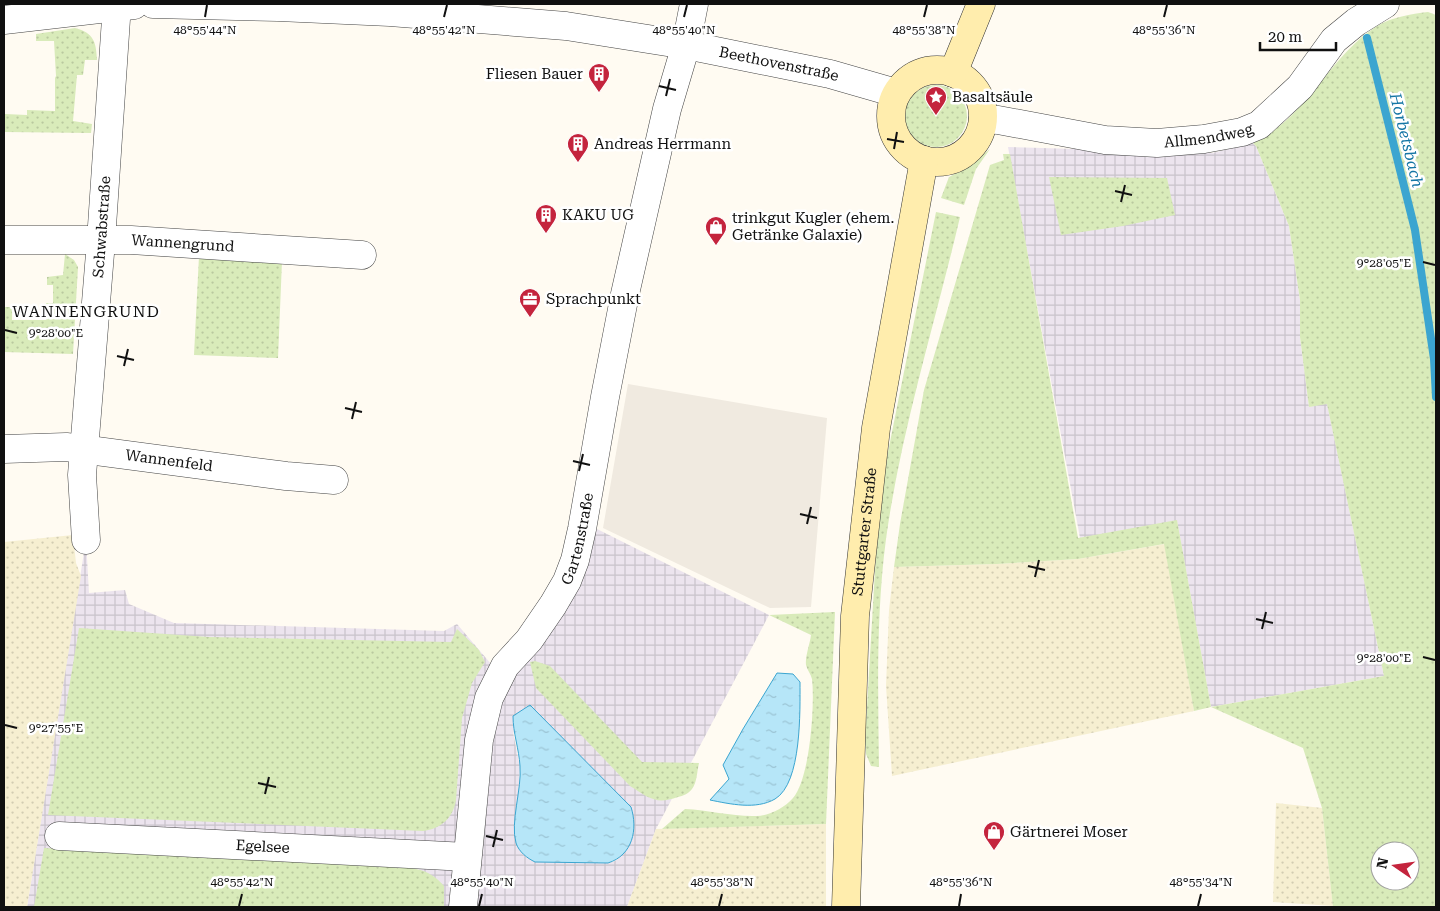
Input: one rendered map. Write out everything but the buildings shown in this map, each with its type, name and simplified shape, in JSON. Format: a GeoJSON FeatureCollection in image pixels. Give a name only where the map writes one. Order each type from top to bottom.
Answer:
{"type":"FeatureCollection","features":[{"type":"Feature","properties":{"kind":"street","name":"Beethovenstraße"},"geometry":{"type":"LineString","coordinates":[[153,4],[278,7],[490,19],[566,26],[686,45],[830,74],[896,94]]}},
{"type":"Feature","properties":{"kind":"street","name":"Gartenstraße"},"geometry":{"type":"LineString","coordinates":[[463,907],[479,740],[489,698],[505,666],[528,640],[553,605],[567,581],[575,560],[625,294],[667,109],[686,45],[694,4]]}},
{"type":"Feature","properties":{"kind":"street"},"geometry":{"type":"LineString","coordinates":[[953,73],[981,4]]}},
{"type":"Feature","properties":{"kind":"street","name":"Allmendweg"},"geometry":{"type":"LineString","coordinates":[[983,119],[998,120],[1113,141],[1158,143],[1204,140],[1242,132],[1260,125],[1300,87],[1334,40],[1356,22],[1384,4]]}},
{"type":"Feature","properties":{"kind":"street"},"geometry":{"type":"LineString","coordinates":[[4,20],[125,5]]}},
{"type":"Feature","properties":{"kind":"street","name":"Schwabstraße"},"geometry":{"type":"LineString","coordinates":[[86,540],[82,475],[101,241],[125,5]]}},
{"type":"Feature","properties":{"kind":"street"},"geometry":{"type":"LineString","coordinates":[[937,70],[953,73],[969,83],[977,94],[982,106],[983,119],[978,136],[968,150],[960,156],[943,162],[924,160],[907,151],[895,136],[891,114],[896,94],[907,82],[921,73],[937,70]]}},
{"type":"Feature","properties":{"kind":"street","name":"Stuttgarter Straße"},"geometry":{"type":"LineString","coordinates":[[846,907],[854,616],[876,428],[924,160]]}},
{"type":"Feature","properties":{"kind":"street","name":"Wannengrund"},"geometry":{"type":"LineString","coordinates":[[4,240],[131,240],[362,255]]}},
{"type":"Feature","properties":{"kind":"street","name":"Wannenfeld"},"geometry":{"type":"LineString","coordinates":[[4,449],[40,447],[84,449],[286,476],[334,480]]}},
{"type":"Feature","properties":{"kind":"street","name":"Egelsee"},"geometry":{"type":"LineString","coordinates":[[59,836],[467,857]]}},
{"type":"Feature","properties":{"kind":"shaded area"},"geometry":{"type":"Polygon","coordinates":[[[1253,143],[1256,146],[1289,226],[1300,300],[1300,337],[1309,407],[1327,403],[1384,676],[1211,707],[1177,521],[1080,538],[1008,147],[1212,153],[1253,143]]]}},
{"type":"Feature","properties":{"kind":"shaded area"},"geometry":{"type":"Polygon","coordinates":[[[628,384],[827,418],[811,607],[770,608],[603,528],[628,384]]]}},
{"type":"Feature","properties":{"kind":"shaded area"},"geometry":{"type":"Polygon","coordinates":[[[597,529],[769,615],[656,829],[627,907],[27,907],[86,540],[89,593],[125,590],[129,604],[174,623],[444,631],[457,624],[503,678],[569,597],[597,529]],[[513,732],[520,767],[515,828],[525,856],[535,862],[608,863],[615,861],[625,852],[513,732]]]}},
{"type":"Feature","properties":{"kind":"shaded area"},"geometry":{"type":"Polygon","coordinates":[[[73,535],[76,563],[81,576],[27,907],[4,907],[4,542],[73,535]]]}},
{"type":"Feature","properties":{"kind":"shaded area"},"geometry":{"type":"Polygon","coordinates":[[[1165,544],[1194,711],[892,776],[886,686],[889,610],[894,567],[1078,559],[1165,544]]]}},
{"type":"Feature","properties":{"kind":"shaded area"},"geometry":{"type":"Polygon","coordinates":[[[1276,803],[1322,808],[1333,906],[1273,902],[1276,803]]]}},
{"type":"Feature","properties":{"kind":"shaded area"},"geometry":{"type":"Polygon","coordinates":[[[826,824],[826,907],[627,907],[656,829],[826,824]]]}},
{"type":"Feature","properties":{"kind":"green space"},"geometry":{"type":"Polygon","coordinates":[[[1428,12],[1436,15],[1436,907],[1333,907],[1322,808],[1303,748],[1211,707],[1384,676],[1327,404],[1309,407],[1300,337],[1300,300],[1289,226],[1256,146],[1253,143],[1272,132],[1288,119],[1303,104],[1344,54],[1377,26],[1395,18],[1428,12]]]}},
{"type":"Feature","properties":{"kind":"green space"},"geometry":{"type":"Polygon","coordinates":[[[75,28],[90,36],[96,48],[97,60],[85,60],[83,75],[77,75],[73,121],[92,124],[91,133],[5,132],[5,114],[27,115],[27,110],[55,111],[54,41],[36,41],[36,34],[75,28]]]}},
{"type":"Feature","properties":{"kind":"green space"},"geometry":{"type":"Polygon","coordinates":[[[936,85],[953,90],[958,94],[962,99],[967,116],[962,133],[958,138],[953,142],[936,147],[919,142],[914,138],[910,133],[905,116],[910,99],[914,94],[919,90],[936,85]]]}},
{"type":"Feature","properties":{"kind":"green space"},"geometry":{"type":"Polygon","coordinates":[[[990,149],[976,169],[964,205],[941,198],[949,177],[966,168],[990,149]]]}},
{"type":"Feature","properties":{"kind":"green space"},"geometry":{"type":"Polygon","coordinates":[[[1003,154],[1010,154],[1078,538],[1177,520],[1211,707],[1194,711],[1164,544],[1078,559],[894,567],[924,390],[990,165],[1004,160],[1003,154]]]}},
{"type":"Feature","properties":{"kind":"green space"},"geometry":{"type":"Polygon","coordinates":[[[1049,177],[1167,178],[1175,215],[1123,226],[1061,235],[1049,177]]]}},
{"type":"Feature","properties":{"kind":"green space"},"geometry":{"type":"Polygon","coordinates":[[[936,212],[960,217],[909,417],[892,498],[883,568],[879,624],[879,767],[871,766],[866,754],[865,741],[878,519],[887,457],[936,212]]]}},
{"type":"Feature","properties":{"kind":"green space"},"geometry":{"type":"Polygon","coordinates":[[[65,254],[74,260],[78,267],[73,354],[4,352],[4,307],[12,307],[12,320],[46,320],[46,303],[53,303],[53,285],[47,285],[47,277],[63,275],[65,254]]]}},
{"type":"Feature","properties":{"kind":"green space"},"geometry":{"type":"Polygon","coordinates":[[[199,256],[282,261],[278,358],[194,355],[199,256]]]}},
{"type":"Feature","properties":{"kind":"green space"},"geometry":{"type":"Polygon","coordinates":[[[835,612],[826,824],[662,829],[685,809],[757,816],[777,810],[793,798],[804,775],[812,723],[812,679],[806,661],[811,635],[769,615],[835,612]]]}},
{"type":"Feature","properties":{"kind":"green space"},"geometry":{"type":"Polygon","coordinates":[[[79,628],[209,637],[451,642],[457,629],[479,650],[485,662],[472,683],[462,718],[456,800],[452,812],[441,825],[423,831],[48,815],[79,628]]]}},
{"type":"Feature","properties":{"kind":"green space"},"geometry":{"type":"Polygon","coordinates":[[[535,661],[550,666],[642,762],[699,763],[696,780],[692,789],[682,796],[658,800],[648,797],[630,786],[536,688],[530,662],[535,661]]]}},
{"type":"Feature","properties":{"kind":"green space"},"geometry":{"type":"Polygon","coordinates":[[[44,848],[416,864],[416,869],[431,875],[444,886],[444,907],[34,907],[44,848]]]}},
{"type":"Feature","properties":{"kind":"water"},"geometry":{"type":"Polygon","coordinates":[[[777,673],[793,674],[800,682],[798,745],[795,762],[784,791],[775,799],[760,804],[743,805],[710,800],[729,779],[723,765],[777,673]]]}},
{"type":"Feature","properties":{"kind":"water"},"geometry":{"type":"Polygon","coordinates":[[[530,705],[631,807],[634,824],[632,840],[623,854],[616,859],[608,863],[535,862],[529,859],[517,846],[514,825],[520,766],[513,716],[530,705]]]}},
{"type":"Feature","properties":{"kind":"waterway","name":"Horbetsbach"},"geometry":{"type":"LineString","coordinates":[[1367,38],[1415,230],[1434,359],[1436,397]]}},
{"type":"Feature","properties":{"kind":"place","name":"Fliesen Bauer"},"geometry":{"type":"Point","coordinates":[599,93]}},
{"type":"Feature","properties":{"kind":"place","name":"Basaltsäule"},"geometry":{"type":"Point","coordinates":[936,116]}},
{"type":"Feature","properties":{"kind":"place","name":"Andreas Herrmann"},"geometry":{"type":"Point","coordinates":[578,163]}},
{"type":"Feature","properties":{"kind":"place","name":"KAKU UG"},"geometry":{"type":"Point","coordinates":[546,234]}},
{"type":"Feature","properties":{"kind":"place","name":"trinkgut Kugler (ehem. Getränke Galaxie)"},"geometry":{"type":"Point","coordinates":[716,246]}},
{"type":"Feature","properties":{"kind":"place","name":"Sprachpunkt"},"geometry":{"type":"Point","coordinates":[530,318]}},
{"type":"Feature","properties":{"kind":"place","name":"Gärtnerei Moser"},"geometry":{"type":"Point","coordinates":[994,851]}},
{"type":"Feature","properties":{"kind":"district","name":"WANNENGRUND"},"geometry":{"type":"Point","coordinates":[86,311]}}]}
